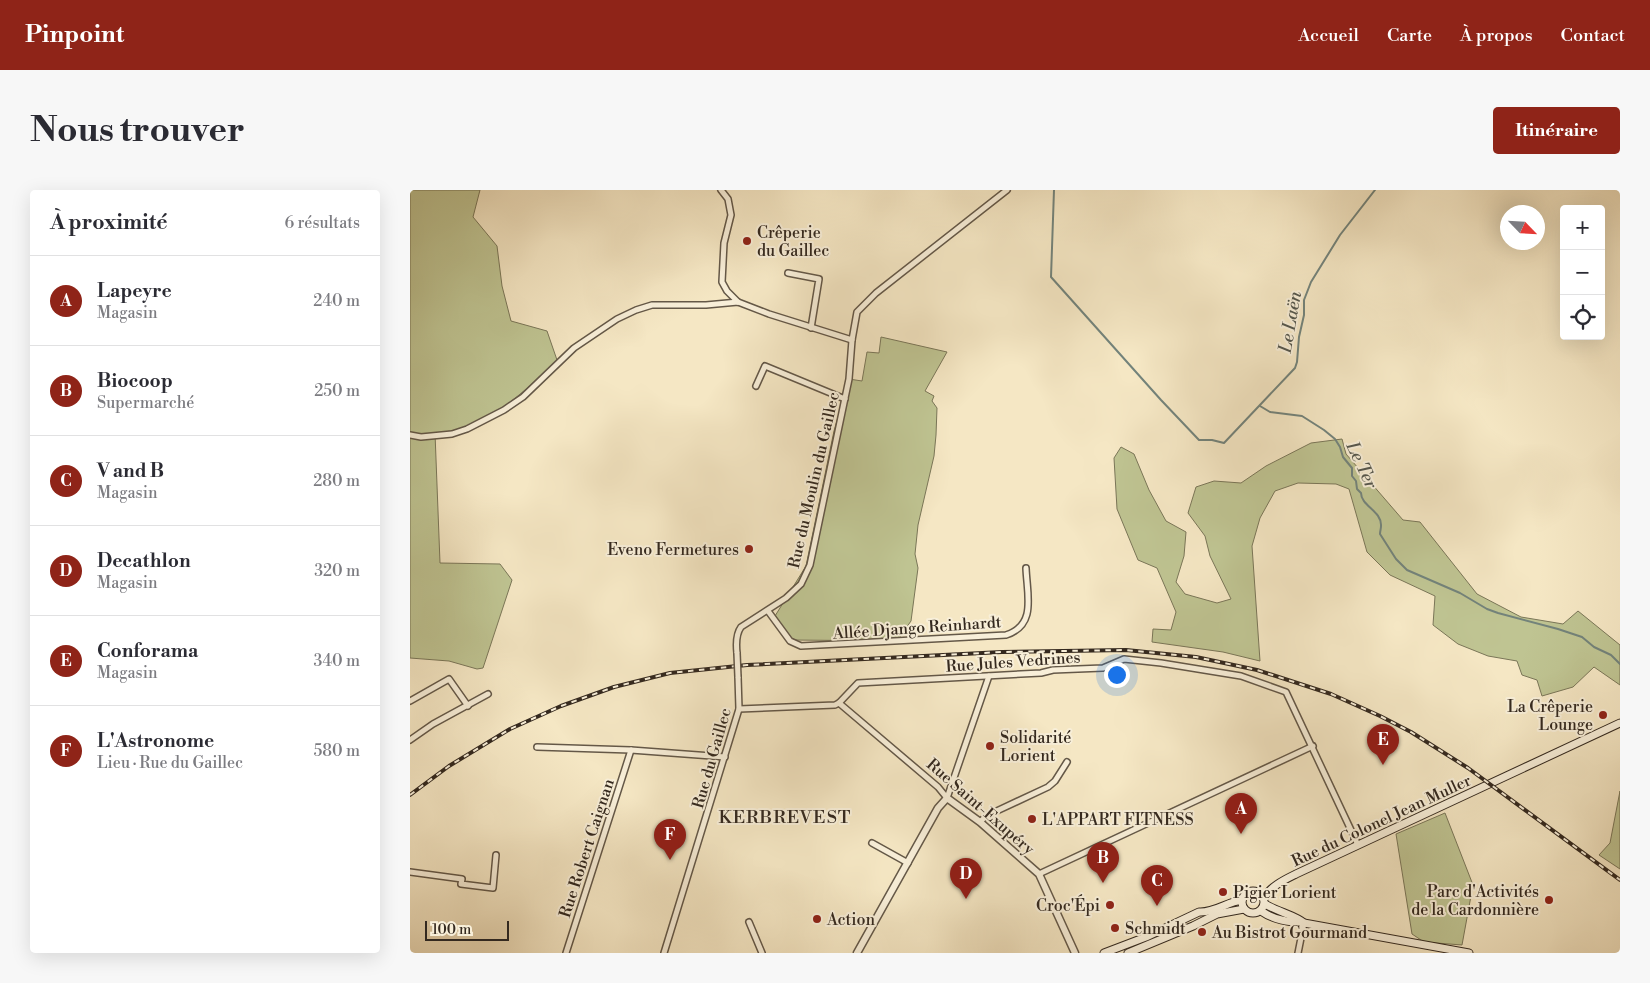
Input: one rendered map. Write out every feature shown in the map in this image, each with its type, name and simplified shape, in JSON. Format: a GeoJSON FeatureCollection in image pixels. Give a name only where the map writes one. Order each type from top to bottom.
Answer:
{"type":"FeatureCollection","features":[{"type":"Feature","properties":{"kind":"main road","name":"Rue du Colonel Jean Muller"},"geometry":{"type":"LineString","coordinates":[[1256,891],[1279,883],[1620,723]]}},
{"type":"Feature","properties":{"kind":"main road","name":"Rue du Colonel Jean Muller"},"geometry":{"type":"LineString","coordinates":[[1264,901],[1267,893],[1279,883]]}},
{"type":"Feature","properties":{"kind":"main road"},"geometry":{"type":"LineString","coordinates":[[1104,953],[1146,937],[1199,912],[1207,912],[1231,902],[1242,900],[1248,892],[1256,891],[1264,901],[1282,913],[1299,918],[1304,923]]}},
{"type":"Feature","properties":{"kind":"main road"},"geometry":{"type":"LineString","coordinates":[[1242,900],[1244,909]]}},
{"type":"Feature","properties":{"kind":"main road"},"geometry":{"type":"LineString","coordinates":[[1261,911],[1264,901]]}},
{"type":"Feature","properties":{"kind":"main road"},"geometry":{"type":"LineString","coordinates":[[1128,953],[1217,914],[1244,909],[1252,913],[1261,911],[1275,919],[1469,953]]}},
{"type":"Feature","properties":{"kind":"street"},"geometry":{"type":"LineString","coordinates":[[721,190],[728,199],[731,214],[724,243],[722,282],[727,291],[738,302],[768,314],[852,340]]}},
{"type":"Feature","properties":{"kind":"street","name":"Rue du Moulin du Gaillec"},"geometry":{"type":"LineString","coordinates":[[736,653],[738,631],[741,627],[786,598],[797,588],[810,565],[849,379],[852,340],[857,312],[876,293],[1007,190]]}},
{"type":"Feature","properties":{"kind":"street"},"geometry":{"type":"LineString","coordinates":[[788,273],[819,279],[812,328]]}},
{"type":"Feature","properties":{"kind":"street"},"geometry":{"type":"LineString","coordinates":[[410,436],[421,437],[452,434],[468,429],[504,410],[523,397],[574,348],[617,319],[636,310],[652,306],[706,305],[738,302]]}},
{"type":"Feature","properties":{"kind":"street"},"geometry":{"type":"LineString","coordinates":[[756,386],[765,366],[845,399]]}},
{"type":"Feature","properties":{"kind":"street","name":"Allée Django Reinhardt"},"geometry":{"type":"LineString","coordinates":[[768,611],[790,641],[801,646],[1006,635],[1019,629],[1028,614],[1026,568]]}},
{"type":"Feature","properties":{"kind":"street","name":"Rue du Gaillec"},"geometry":{"type":"LineString","coordinates":[[664,953],[740,710],[736,653]]}},
{"type":"Feature","properties":{"kind":"street","name":"Rue Jules Vedrines"},"geometry":{"type":"LineString","coordinates":[[839,703],[858,683],[1103,668],[1124,659],[1241,676],[1283,690],[1287,692],[1313,746]]}},
{"type":"Feature","properties":{"kind":"street"},"geometry":{"type":"LineString","coordinates":[[857,953],[938,808],[947,798],[989,676]]}},
{"type":"Feature","properties":{"kind":"street"},"geometry":{"type":"LineString","coordinates":[[410,701],[450,679],[465,707]]}},
{"type":"Feature","properties":{"kind":"street"},"geometry":{"type":"LineString","coordinates":[[410,740],[432,724],[488,694]]}},
{"type":"Feature","properties":{"kind":"street"},"geometry":{"type":"LineString","coordinates":[[740,710],[835,705],[839,703]]}},
{"type":"Feature","properties":{"kind":"street","name":"Rue Saint-Exupéry"},"geometry":{"type":"LineString","coordinates":[[839,703],[864,722],[938,787],[947,798],[980,822],[1039,874],[1075,953]]}},
{"type":"Feature","properties":{"kind":"street"},"geometry":{"type":"LineString","coordinates":[[1039,874],[1313,746],[1358,845]]}},
{"type":"Feature","properties":{"kind":"street"},"geometry":{"type":"LineString","coordinates":[[537,747],[631,750],[725,757]]}},
{"type":"Feature","properties":{"kind":"street","name":"Rue Robert Caignan"},"geometry":{"type":"LineString","coordinates":[[566,953],[631,750]]}},
{"type":"Feature","properties":{"kind":"street"},"geometry":{"type":"LineString","coordinates":[[980,822],[986,816],[1048,787],[1055,781],[1067,762]]}},
{"type":"Feature","properties":{"kind":"street"},"geometry":{"type":"LineString","coordinates":[[872,843],[908,863]]}},
{"type":"Feature","properties":{"kind":"street"},"geometry":{"type":"LineString","coordinates":[[410,872],[462,879],[461,884],[493,888],[496,855]]}},
{"type":"Feature","properties":{"kind":"street"},"geometry":{"type":"LineString","coordinates":[[749,922],[762,953]]}},
{"type":"Feature","properties":{"kind":"street"},"geometry":{"type":"LineString","coordinates":[[1298,953],[1304,923]]}},
{"type":"Feature","properties":{"kind":"green space"},"geometry":{"type":"Polygon","coordinates":[[[410,190],[480,190],[473,217],[497,246],[502,286],[511,321],[547,331],[557,360],[531,385],[502,408],[470,425],[453,431],[435,433],[440,563],[500,564],[512,580],[483,668],[477,669],[449,661],[410,658],[410,190]]]}},
{"type":"Feature","properties":{"kind":"green space"},"geometry":{"type":"Polygon","coordinates":[[[881,337],[947,352],[925,391],[934,396],[932,401],[937,408],[936,435],[934,456],[918,525],[915,554],[918,568],[911,621],[897,641],[792,640],[775,616],[806,566],[834,431],[849,379],[862,381],[867,352],[879,353],[881,337]]]}},
{"type":"Feature","properties":{"kind":"green space"},"geometry":{"type":"Polygon","coordinates":[[[1342,439],[1346,454],[1403,520],[1420,522],[1477,594],[1521,617],[1563,624],[1578,611],[1620,645],[1620,685],[1594,667],[1573,687],[1542,696],[1537,680],[1522,675],[1517,661],[1488,656],[1458,644],[1433,625],[1435,596],[1390,575],[1367,552],[1349,489],[1336,484],[1298,483],[1275,491],[1260,518],[1252,546],[1260,661],[1223,652],[1152,642],[1153,629],[1171,630],[1176,612],[1157,568],[1138,560],[1117,509],[1114,458],[1121,447],[1134,454],[1149,490],[1166,521],[1186,532],[1184,556],[1176,582],[1185,594],[1217,603],[1231,599],[1210,556],[1205,536],[1188,513],[1196,487],[1214,481],[1241,483],[1266,466],[1311,443],[1342,439]]]}},
{"type":"Feature","properties":{"kind":"green space"},"geometry":{"type":"Polygon","coordinates":[[[1620,791],[1620,869],[1599,855],[1610,843],[1620,791]]]}},
{"type":"Feature","properties":{"kind":"green space"},"geometry":{"type":"Polygon","coordinates":[[[1445,813],[1473,885],[1462,945],[1424,942],[1412,934],[1396,834],[1445,813]]]}},
{"type":"Feature","properties":{"kind":"waterway","name":"Le Ter"},"geometry":{"type":"LineString","coordinates":[[1054,190],[1051,277],[1199,440],[1212,440],[1224,443],[1295,368],[1304,315],[1304,300],[1311,282],[1340,235],[1375,190]]}},
{"type":"Feature","properties":{"kind":"waterway","name":"Le Ter"},"geometry":{"type":"LineString","coordinates":[[1260,406],[1270,412],[1302,416],[1335,439],[1343,457],[1352,468],[1352,476],[1356,481],[1357,489],[1361,493],[1364,502],[1378,516],[1381,526],[1380,534],[1396,559],[1407,570],[1460,593],[1487,609],[1582,637],[1594,647],[1611,655],[1620,664]]}},
{"type":"Feature","properties":{"kind":"railway"},"geometry":{"type":"LineString","coordinates":[[410,795],[449,766],[510,729],[561,706],[614,687],[670,673],[747,665],[1002,652],[1126,650],[1196,657],[1257,670],[1331,694],[1380,716],[1411,732],[1468,768],[1620,880]]}},
{"type":"Feature","properties":{"kind":"place","name":"Crêperie du Gaillec"},"geometry":{"type":"Point","coordinates":[747,241]}},
{"type":"Feature","properties":{"kind":"place","name":"Eveno Fermetures"},"geometry":{"type":"Point","coordinates":[749,549]}},
{"type":"Feature","properties":{"kind":"place","name":"La Crêperie Lounge"},"geometry":{"type":"Point","coordinates":[1603,715]}},
{"type":"Feature","properties":{"kind":"place","name":"Solidarité Lorient"},"geometry":{"type":"Point","coordinates":[990,746]}},
{"type":"Feature","properties":{"kind":"place","name":"Conforama"},"geometry":{"type":"Point","coordinates":[1383,765]}},
{"type":"Feature","properties":{"kind":"place","name":"L'APPART FITNESS"},"geometry":{"type":"Point","coordinates":[1032,819]}},
{"type":"Feature","properties":{"kind":"place","name":"Lapeyre"},"geometry":{"type":"Point","coordinates":[1241,834]}},
{"type":"Feature","properties":{"kind":"place","name":"L'Astronome"},"geometry":{"type":"Point","coordinates":[670,860]}},
{"type":"Feature","properties":{"kind":"place","name":"Biocoop"},"geometry":{"type":"Point","coordinates":[1103,883]}},
{"type":"Feature","properties":{"kind":"place","name":"Pigier Lorient"},"geometry":{"type":"Point","coordinates":[1223,892]}},
{"type":"Feature","properties":{"kind":"place","name":"Decathlon"},"geometry":{"type":"Point","coordinates":[966,899]}},
{"type":"Feature","properties":{"kind":"place","name":"Parc d'Activités de la Cardonnière"},"geometry":{"type":"Point","coordinates":[1549,900]}},
{"type":"Feature","properties":{"kind":"place","name":"Croc'Épi"},"geometry":{"type":"Point","coordinates":[1110,905]}},
{"type":"Feature","properties":{"kind":"place","name":"V and B"},"geometry":{"type":"Point","coordinates":[1157,906]}},
{"type":"Feature","properties":{"kind":"place","name":"Action"},"geometry":{"type":"Point","coordinates":[817,919]}},
{"type":"Feature","properties":{"kind":"place","name":"Schmidt"},"geometry":{"type":"Point","coordinates":[1115,928]}},
{"type":"Feature","properties":{"kind":"place","name":"Au Bistrot Gourmand"},"geometry":{"type":"Point","coordinates":[1202,932]}},
{"type":"Feature","properties":{"kind":"district","name":"KERBREVEST"},"geometry":{"type":"Point","coordinates":[785,817]}},
{"type":"Feature","properties":{"kind":"water label","name":"Le Laën"},"geometry":{"type":"Point","coordinates":[1290,322]}}]}
